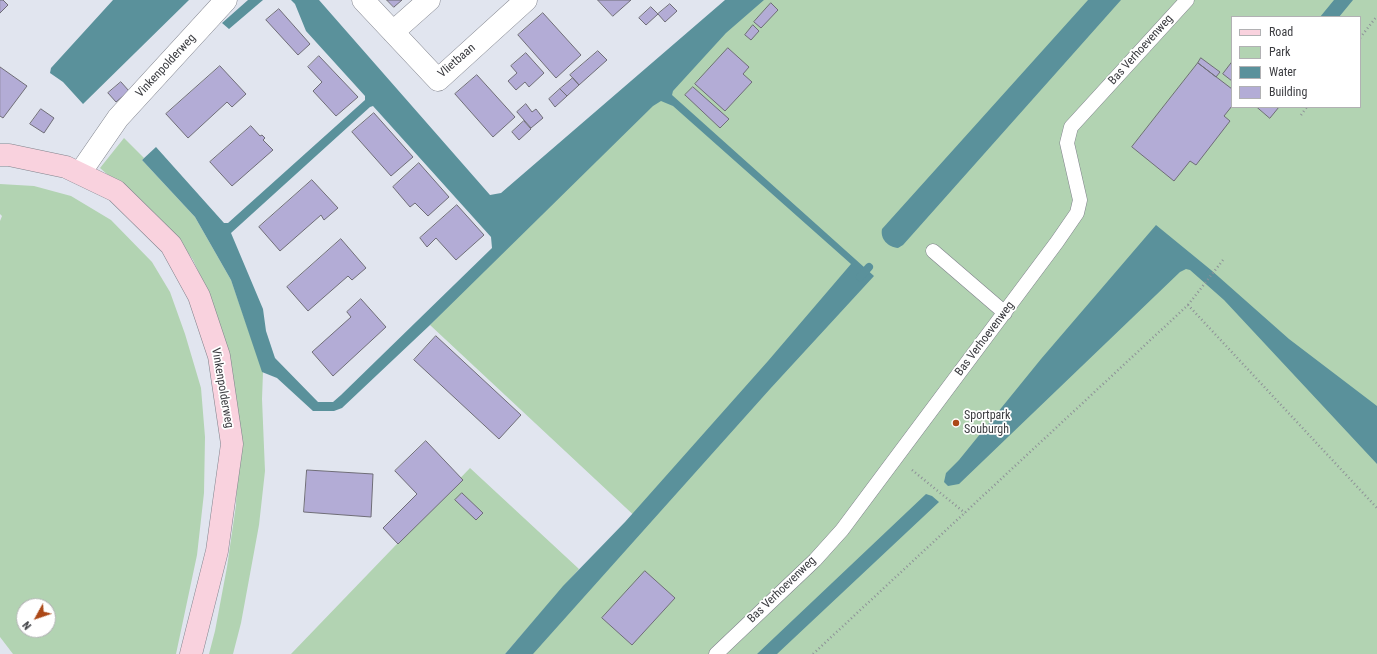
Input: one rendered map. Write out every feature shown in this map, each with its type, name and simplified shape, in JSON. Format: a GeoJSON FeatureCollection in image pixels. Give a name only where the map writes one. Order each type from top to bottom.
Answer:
{"type":"FeatureCollection","features":[{"type":"Feature","properties":{"kind":"street","name":"Vinkenpolderweg"},"geometry":{"type":"LineString","coordinates":[[80,173],[118,118],[226,0]]}},
{"type":"Feature","properties":{"kind":"street","name":"Vlietbaan"},"geometry":{"type":"LineString","coordinates":[[363,0],[438,80],[526,0]]}},
{"type":"Feature","properties":{"kind":"street"},"geometry":{"type":"LineString","coordinates":[[393,32],[429,0]]}},
{"type":"Feature","properties":{"kind":"street","name":"Vinkenpolderweg"},"geometry":{"type":"LineString","coordinates":[[0,155],[9,155],[66,167],[116,191],[171,245],[199,296],[219,356],[232,444],[217,551],[191,654]]}},
{"type":"Feature","properties":{"kind":"lane","name":"Bas Verhoevenweg"},"geometry":{"type":"LineString","coordinates":[[716,654],[815,560],[842,530],[1005,313],[1077,213],[1080,200],[1067,144],[1071,127],[1186,0]]}},
{"type":"Feature","properties":{"kind":"lane"},"geometry":{"type":"LineString","coordinates":[[933,251],[1005,313]]}},
{"type":"Feature","properties":{"kind":"path"},"geometry":{"type":"LineString","coordinates":[[1361,37],[1377,16]]}},
{"type":"Feature","properties":{"kind":"path"},"geometry":{"type":"LineString","coordinates":[[1301,114],[1306,108]]}},
{"type":"Feature","properties":{"kind":"path"},"geometry":{"type":"LineString","coordinates":[[813,654],[1188,305],[1223,260]]}},
{"type":"Feature","properties":{"kind":"path"},"geometry":{"type":"LineString","coordinates":[[1188,305],[1377,508]]}},
{"type":"Feature","properties":{"kind":"path"},"geometry":{"type":"LineString","coordinates":[[897,458],[965,513]]}},
{"type":"Feature","properties":{"kind":"green space","name":"Sportpark Souburgh"},"geometry":{"type":"Polygon","coordinates":[[[743,0],[1377,0],[1377,654],[520,654],[640,521],[430,325],[743,0]]]}},
{"type":"Feature","properties":{"kind":"green space"},"geometry":{"type":"Polygon","coordinates":[[[124,138],[144,158],[142,160],[195,217],[231,280],[263,372],[262,399],[265,471],[259,525],[241,623],[233,654],[209,654],[215,631],[227,567],[236,505],[238,443],[211,298],[193,260],[175,234],[100,168],[124,138]]]}},
{"type":"Feature","properties":{"kind":"green space"},"geometry":{"type":"Polygon","coordinates":[[[0,184],[34,186],[71,196],[111,220],[152,262],[170,292],[185,334],[201,388],[205,437],[204,493],[197,555],[176,654],[13,654],[0,637],[0,221],[2,216],[0,214],[0,184]]]}},
{"type":"Feature","properties":{"kind":"green space"},"geometry":{"type":"Polygon","coordinates":[[[470,468],[579,569],[505,654],[291,654],[470,468]]]}},
{"type":"Feature","properties":{"kind":"water"},"geometry":{"type":"Polygon","coordinates":[[[113,0],[189,0],[83,104],[63,82],[50,73],[51,68],[113,0]]]}},
{"type":"Feature","properties":{"kind":"water"},"geometry":{"type":"Polygon","coordinates":[[[248,0],[263,0],[229,29],[222,23],[248,0]]]}},
{"type":"Feature","properties":{"kind":"water"},"geometry":{"type":"Polygon","coordinates":[[[291,0],[319,0],[490,195],[501,193],[725,0],[764,0],[726,33],[673,91],[672,95],[874,276],[770,389],[533,654],[505,654],[563,586],[625,522],[768,361],[851,264],[673,106],[661,101],[653,106],[430,325],[342,408],[334,411],[313,411],[277,378],[262,372],[231,280],[195,217],[142,160],[156,147],[224,223],[228,223],[365,100],[365,96],[306,31],[295,4],[291,0]],[[373,106],[370,107],[231,233],[263,309],[266,331],[275,358],[318,402],[333,402],[341,395],[492,248],[491,237],[373,106]]]}},
{"type":"Feature","properties":{"kind":"water"},"geometry":{"type":"Polygon","coordinates":[[[1088,0],[1121,0],[903,245],[898,248],[888,244],[882,236],[882,229],[1088,0]]]}},
{"type":"Feature","properties":{"kind":"water"},"geometry":{"type":"Polygon","coordinates":[[[1334,0],[1353,0],[1340,16],[1321,16],[1334,0]]]}},
{"type":"Feature","properties":{"kind":"water"},"geometry":{"type":"Polygon","coordinates":[[[1156,225],[1211,270],[1289,339],[1377,406],[1377,464],[1224,300],[1190,270],[1186,269],[1180,272],[959,484],[948,486],[944,482],[946,473],[959,460],[1041,359],[1156,225]]]}},
{"type":"Feature","properties":{"kind":"water"},"geometry":{"type":"Polygon","coordinates":[[[926,494],[932,496],[939,502],[777,654],[757,654],[926,494]]]}},
{"type":"Feature","properties":{"kind":"building"},"geometry":{"type":"Polygon","coordinates":[[[0,0],[3,0],[8,5],[0,13],[0,0]]]}},
{"type":"Feature","properties":{"kind":"building"},"geometry":{"type":"Polygon","coordinates":[[[387,0],[402,0],[394,7],[387,0]]]}},
{"type":"Feature","properties":{"kind":"building"},"geometry":{"type":"Polygon","coordinates":[[[598,0],[631,0],[613,16],[598,0]]]}},
{"type":"Feature","properties":{"kind":"building"},"geometry":{"type":"Polygon","coordinates":[[[771,3],[778,10],[761,28],[754,22],[771,3]]]}},
{"type":"Feature","properties":{"kind":"building"},"geometry":{"type":"Polygon","coordinates":[[[670,4],[677,11],[665,22],[658,14],[670,4]]]}},
{"type":"Feature","properties":{"kind":"building"},"geometry":{"type":"Polygon","coordinates":[[[651,7],[658,14],[646,25],[639,18],[651,7]]]}},
{"type":"Feature","properties":{"kind":"building"},"geometry":{"type":"Polygon","coordinates":[[[279,9],[310,44],[298,55],[266,20],[279,9]]]}},
{"type":"Feature","properties":{"kind":"building"},"geometry":{"type":"Polygon","coordinates":[[[543,13],[581,55],[556,78],[518,35],[543,13]]]}},
{"type":"Feature","properties":{"kind":"building"},"geometry":{"type":"Polygon","coordinates":[[[753,25],[759,31],[751,40],[745,35],[753,25]]]}},
{"type":"Feature","properties":{"kind":"building"},"geometry":{"type":"Polygon","coordinates":[[[728,48],[749,67],[743,74],[752,82],[725,111],[695,84],[728,48]]]}},
{"type":"Feature","properties":{"kind":"building"},"geometry":{"type":"Polygon","coordinates":[[[598,51],[607,60],[579,85],[570,75],[598,51]]]}},
{"type":"Feature","properties":{"kind":"building"},"geometry":{"type":"Polygon","coordinates":[[[526,53],[544,73],[529,87],[525,82],[516,90],[508,81],[517,73],[511,66],[526,53]]]}},
{"type":"Feature","properties":{"kind":"building"},"geometry":{"type":"Polygon","coordinates":[[[319,56],[358,97],[336,116],[313,91],[322,82],[308,67],[319,56]]]}},
{"type":"Feature","properties":{"kind":"building"},"geometry":{"type":"Polygon","coordinates":[[[1201,58],[1220,72],[1216,77],[1198,63],[1201,58]]]}},
{"type":"Feature","properties":{"kind":"building"},"geometry":{"type":"Polygon","coordinates":[[[1198,63],[1231,88],[1231,107],[1224,116],[1230,121],[1196,165],[1190,161],[1174,181],[1132,147],[1198,63]]]}},
{"type":"Feature","properties":{"kind":"building"},"geometry":{"type":"Polygon","coordinates":[[[1231,63],[1231,80],[1223,74],[1231,63]]]}},
{"type":"Feature","properties":{"kind":"building"},"geometry":{"type":"Polygon","coordinates":[[[220,66],[246,94],[232,107],[227,102],[188,138],[166,114],[220,66]]]}},
{"type":"Feature","properties":{"kind":"building"},"geometry":{"type":"Polygon","coordinates":[[[0,67],[27,86],[3,118],[0,116],[0,67]]]}},
{"type":"Feature","properties":{"kind":"building"},"geometry":{"type":"Polygon","coordinates":[[[477,75],[515,117],[493,137],[455,94],[477,75]]]}},
{"type":"Feature","properties":{"kind":"building"},"geometry":{"type":"Polygon","coordinates":[[[573,78],[579,85],[567,96],[560,89],[573,78]]]}},
{"type":"Feature","properties":{"kind":"building"},"geometry":{"type":"Polygon","coordinates":[[[121,82],[129,91],[116,102],[108,93],[121,82]]]}},
{"type":"Feature","properties":{"kind":"building"},"geometry":{"type":"Polygon","coordinates":[[[693,87],[729,119],[720,128],[685,95],[693,87]]]}},
{"type":"Feature","properties":{"kind":"building"},"geometry":{"type":"Polygon","coordinates":[[[560,89],[567,96],[555,107],[549,99],[560,89]]]}},
{"type":"Feature","properties":{"kind":"building"},"geometry":{"type":"Polygon","coordinates":[[[526,104],[532,112],[536,109],[543,118],[531,128],[517,112],[526,104]]]}},
{"type":"Feature","properties":{"kind":"building"},"geometry":{"type":"Polygon","coordinates":[[[1258,108],[1278,108],[1270,118],[1258,108]]]}},
{"type":"Feature","properties":{"kind":"building"},"geometry":{"type":"Polygon","coordinates":[[[41,109],[54,118],[44,133],[30,124],[41,109]]]}},
{"type":"Feature","properties":{"kind":"building"},"geometry":{"type":"Polygon","coordinates":[[[374,113],[413,157],[391,176],[352,132],[374,113]]]}},
{"type":"Feature","properties":{"kind":"building"},"geometry":{"type":"Polygon","coordinates":[[[524,121],[531,129],[519,140],[512,132],[524,121]]]}},
{"type":"Feature","properties":{"kind":"building"},"geometry":{"type":"Polygon","coordinates":[[[251,126],[260,136],[262,135],[265,138],[263,140],[273,150],[232,186],[210,162],[251,126]]]}},
{"type":"Feature","properties":{"kind":"building"},"geometry":{"type":"Polygon","coordinates":[[[419,163],[449,197],[428,216],[415,203],[410,207],[393,187],[419,163]]]}},
{"type":"Feature","properties":{"kind":"building"},"geometry":{"type":"Polygon","coordinates":[[[312,180],[338,208],[324,220],[321,215],[280,251],[259,227],[312,180]]]}},
{"type":"Feature","properties":{"kind":"building"},"geometry":{"type":"Polygon","coordinates":[[[457,205],[484,235],[456,260],[436,238],[427,247],[420,238],[457,205]]]}},
{"type":"Feature","properties":{"kind":"building"},"geometry":{"type":"Polygon","coordinates":[[[341,239],[366,268],[352,280],[348,276],[308,311],[287,287],[341,239]]]}},
{"type":"Feature","properties":{"kind":"building"},"geometry":{"type":"Polygon","coordinates":[[[361,299],[386,327],[333,376],[312,352],[351,317],[347,312],[361,299]]]}},
{"type":"Feature","properties":{"kind":"building"},"geometry":{"type":"Polygon","coordinates":[[[436,336],[521,415],[499,439],[414,360],[436,336]]]}},
{"type":"Feature","properties":{"kind":"building"},"geometry":{"type":"Polygon","coordinates":[[[426,441],[463,480],[398,544],[383,528],[417,494],[395,471],[426,441]]]}},
{"type":"Feature","properties":{"kind":"building"},"geometry":{"type":"Polygon","coordinates":[[[307,470],[373,474],[371,517],[304,512],[307,470]]]}},
{"type":"Feature","properties":{"kind":"building"},"geometry":{"type":"Polygon","coordinates":[[[462,493],[483,513],[476,520],[455,500],[462,493]]]}},
{"type":"Feature","properties":{"kind":"building"},"geometry":{"type":"Polygon","coordinates":[[[645,571],[675,598],[632,645],[602,618],[645,571]]]}},
{"type":"Feature","properties":{"kind":"waterway"},"geometry":{"type":"LineString","coordinates":[[860,277],[869,267]]}},
{"type":"Feature","properties":{"kind":"place","name":"Sportpark Souburgh"},"geometry":{"type":"Point","coordinates":[956,423]}}]}
